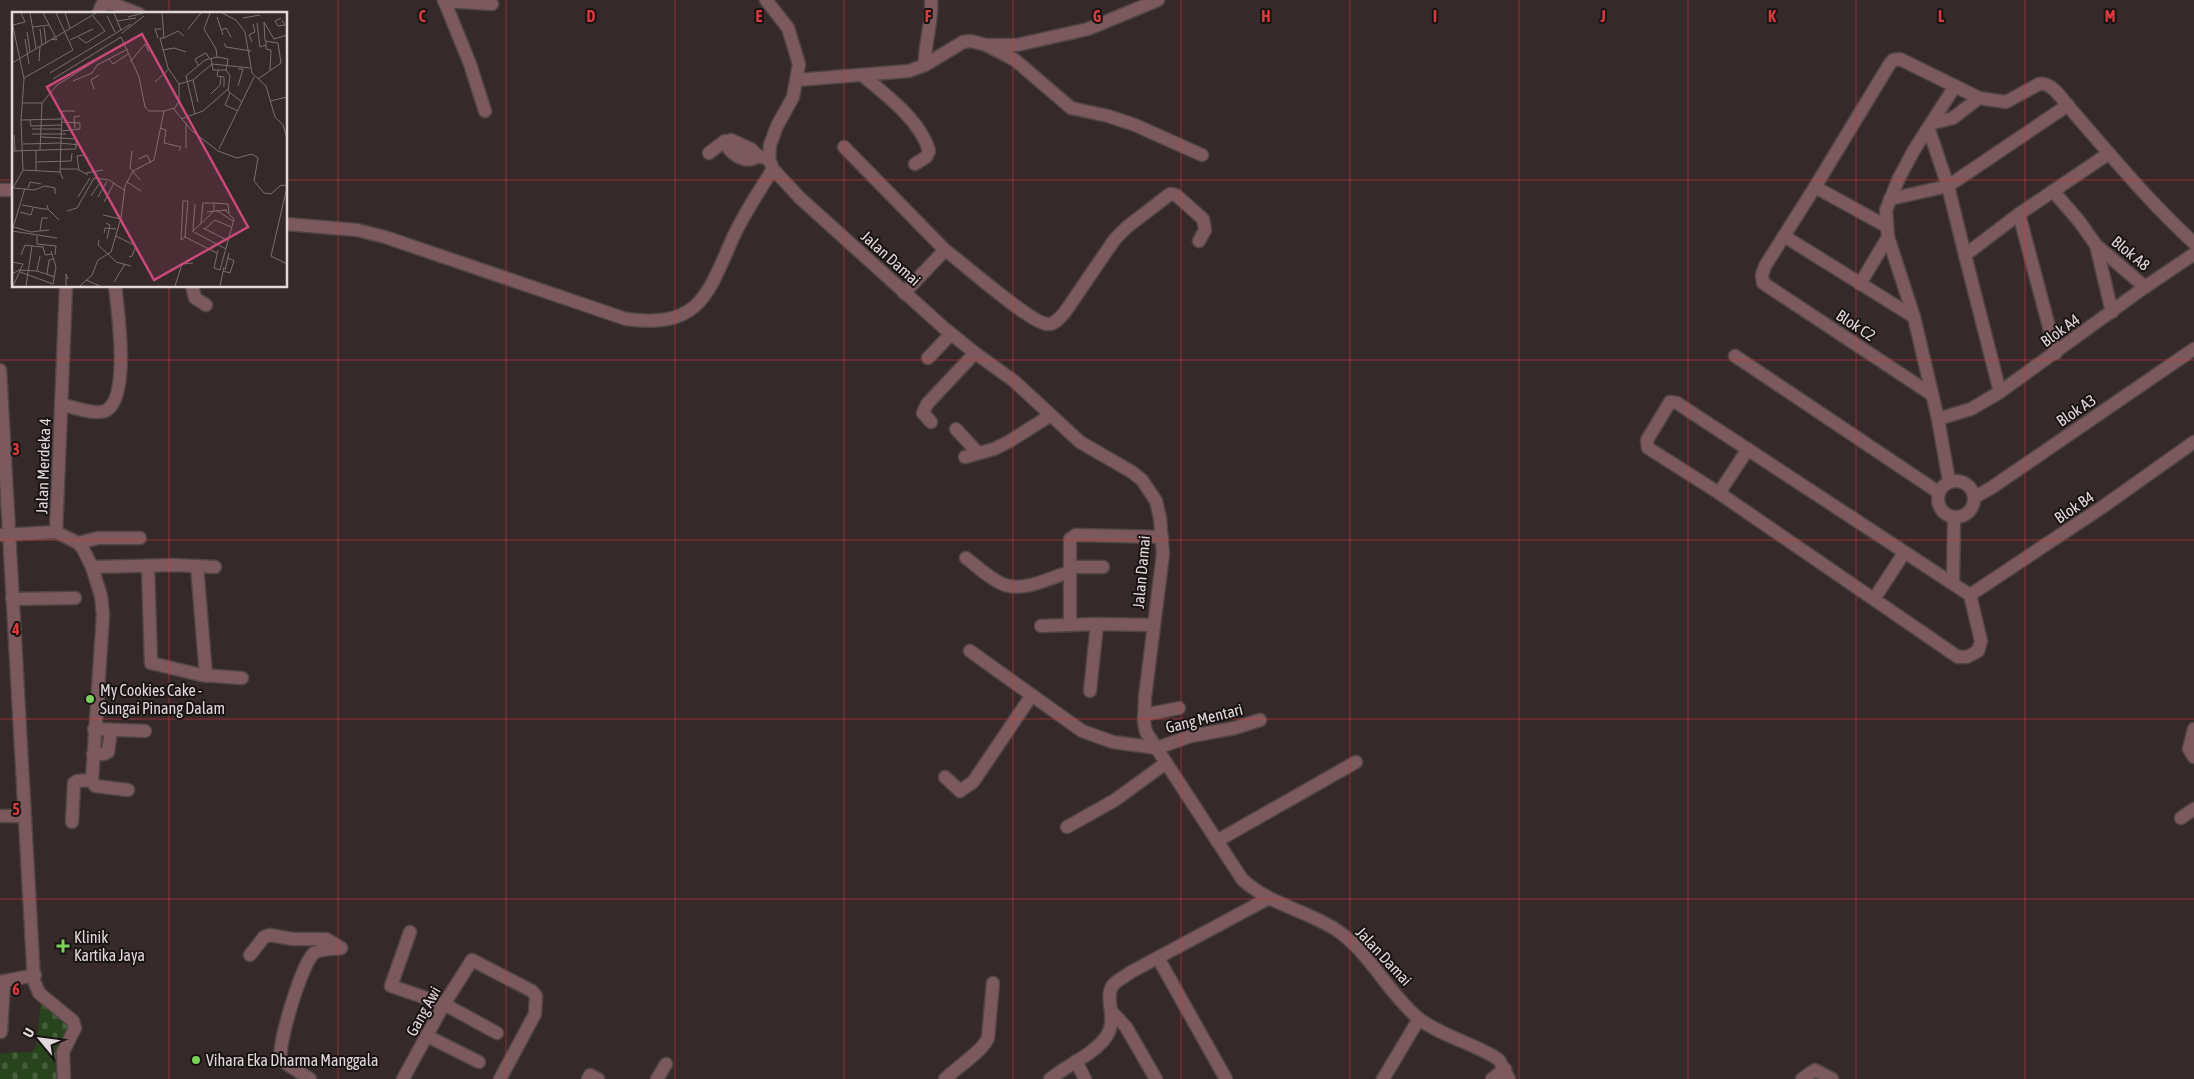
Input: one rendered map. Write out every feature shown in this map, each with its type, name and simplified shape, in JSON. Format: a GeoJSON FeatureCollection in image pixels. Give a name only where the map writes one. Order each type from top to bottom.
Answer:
{"type":"FeatureCollection","features":[{"type":"Feature","properties":{"kind":"street"},"geometry":{"type":"LineString","coordinates":[[288,224],[357,230],[385,236],[618,316],[651,322],[676,318],[699,304],[719,273],[767,161],[770,145],[777,126],[793,97],[799,64],[788,28],[766,0]]}},
{"type":"Feature","properties":{"kind":"street"},"geometry":{"type":"LineString","coordinates":[[925,65],[931,0]]}},
{"type":"Feature","properties":{"kind":"street"},"geometry":{"type":"LineString","coordinates":[[986,45],[1017,45],[1088,28],[1158,0]]}},
{"type":"Feature","properties":{"kind":"street"},"geometry":{"type":"LineString","coordinates":[[485,111],[470,64],[444,1],[492,4]]}},
{"type":"Feature","properties":{"kind":"street"},"geometry":{"type":"LineString","coordinates":[[99,12],[102,5],[109,3],[134,12]]}},
{"type":"Feature","properties":{"kind":"street"},"geometry":{"type":"LineString","coordinates":[[797,80],[908,71],[925,65],[963,42],[971,41],[986,45],[1015,60],[1071,108],[1108,116],[1135,125],[1202,155]]}},
{"type":"Feature","properties":{"kind":"street"},"geometry":{"type":"LineString","coordinates":[[1914,317],[1784,236],[1894,60],[1900,59],[1979,98],[2006,102],[2044,83],[2068,105],[2108,154],[2194,243]]}},
{"type":"Feature","properties":{"kind":"street"},"geometry":{"type":"LineString","coordinates":[[862,75],[900,108],[926,142],[929,152],[926,157],[915,164]]}},
{"type":"Feature","properties":{"kind":"street"},"geometry":{"type":"LineString","coordinates":[[1949,481],[1938,419],[1914,317],[1887,231],[1886,210],[1914,150],[1955,86]]}},
{"type":"Feature","properties":{"kind":"street"},"geometry":{"type":"LineString","coordinates":[[1931,126],[1953,118],[1979,98]]}},
{"type":"Feature","properties":{"kind":"street"},"geometry":{"type":"LineString","coordinates":[[1890,200],[1948,186],[2068,105]]}},
{"type":"Feature","properties":{"kind":"street"},"geometry":{"type":"LineString","coordinates":[[1931,126],[2000,392]]}},
{"type":"Feature","properties":{"kind":"street","name":"Jalan Damai"},"geometry":{"type":"LineString","coordinates":[[709,153],[725,141],[731,140],[745,146],[767,161],[800,198],[951,334],[975,354],[1014,381],[1080,442],[1117,462],[1142,480],[1156,501],[1162,537],[1162,568],[1153,625],[1144,716],[1146,732],[1242,879],[1252,889],[1336,930],[1373,963],[1419,1019],[1493,1056],[1507,1074]]}},
{"type":"Feature","properties":{"kind":"street"},"geometry":{"type":"LineString","coordinates":[[844,147],[945,250],[1010,302],[1046,324],[1056,322],[1065,312],[1121,233],[1170,194],[1176,195],[1203,219],[1205,230],[1199,241]]}},
{"type":"Feature","properties":{"kind":"street"},"geometry":{"type":"LineString","coordinates":[[1966,255],[2019,214],[2108,154]]}},
{"type":"Feature","properties":{"kind":"street"},"geometry":{"type":"LineString","coordinates":[[1815,187],[1887,231]]}},
{"type":"Feature","properties":{"kind":"street"},"geometry":{"type":"LineString","coordinates":[[2053,191],[2096,245],[2112,312]]}},
{"type":"Feature","properties":{"kind":"street"},"geometry":{"type":"LineString","coordinates":[[2019,214],[2056,353]]}},
{"type":"Feature","properties":{"kind":"street"},"geometry":{"type":"LineString","coordinates":[[1860,284],[1887,231]]}},
{"type":"Feature","properties":{"kind":"street","name":"Blok C2"},"geometry":{"type":"LineString","coordinates":[[1784,236],[1765,266],[1762,275],[1763,283],[1931,394]]}},
{"type":"Feature","properties":{"kind":"street","name":"Blok A8"},"geometry":{"type":"LineString","coordinates":[[2096,245],[2145,286]]}},
{"type":"Feature","properties":{"kind":"street"},"geometry":{"type":"LineString","coordinates":[[904,293],[945,250]]}},
{"type":"Feature","properties":{"kind":"street","name":"Blok A4"},"geometry":{"type":"LineString","coordinates":[[1938,419],[1971,410],[2000,392],[2056,353],[2145,286],[2194,254]]}},
{"type":"Feature","properties":{"kind":"street","name":"Jalan Merdeka 4"},"geometry":{"type":"LineString","coordinates":[[66,288],[56,532],[78,543]]}},
{"type":"Feature","properties":{"kind":"street"},"geometry":{"type":"LineString","coordinates":[[61,404],[99,413],[106,411],[115,400],[120,368],[120,341],[115,288]]}},
{"type":"Feature","properties":{"kind":"street"},"geometry":{"type":"LineString","coordinates":[[192,288],[195,298],[206,305]]}},
{"type":"Feature","properties":{"kind":"street"},"geometry":{"type":"LineString","coordinates":[[928,358],[951,334]]}},
{"type":"Feature","properties":{"kind":"street","name":"Blok A3"},"geometry":{"type":"LineString","coordinates":[[1975,497],[1991,488],[2194,349]]}},
{"type":"Feature","properties":{"kind":"street"},"geometry":{"type":"LineString","coordinates":[[931,422],[923,413],[926,404],[975,354]]}},
{"type":"Feature","properties":{"kind":"street"},"geometry":{"type":"LineString","coordinates":[[1735,356],[1938,492]]}},
{"type":"Feature","properties":{"kind":"street"},"geometry":{"type":"LineString","coordinates":[[0,370],[4,535],[12,599],[35,986],[39,993],[72,1021],[75,1028],[63,1052],[64,1079]]}},
{"type":"Feature","properties":{"kind":"street"},"geometry":{"type":"LineString","coordinates":[[1674,402],[1904,553],[1953,583],[1970,595],[1980,646],[1978,650],[1962,658],[1719,493],[1648,448],[1647,440],[1667,405],[1674,402]]}},
{"type":"Feature","properties":{"kind":"street"},"geometry":{"type":"LineString","coordinates":[[956,429],[971,455],[1010,441],[1051,415]]}},
{"type":"Feature","properties":{"kind":"street","name":"Blok B4"},"geometry":{"type":"LineString","coordinates":[[1970,595],[2101,508],[2194,442]]}},
{"type":"Feature","properties":{"kind":"street"},"geometry":{"type":"LineString","coordinates":[[1719,493],[1748,449]]}},
{"type":"Feature","properties":{"kind":"street"},"geometry":{"type":"LineString","coordinates":[[1961,480],[1970,486],[1975,497],[1973,508],[1965,516],[1954,518],[1944,514],[1938,504],[1938,492],[1949,481],[1961,480]]}},
{"type":"Feature","properties":{"kind":"street"},"geometry":{"type":"LineString","coordinates":[[1953,583],[1954,518]]}},
{"type":"Feature","properties":{"kind":"street"},"geometry":{"type":"LineString","coordinates":[[4,535],[56,532]]}},
{"type":"Feature","properties":{"kind":"street"},"geometry":{"type":"LineString","coordinates":[[1070,626],[1070,539],[1074,535],[1162,537]]}},
{"type":"Feature","properties":{"kind":"street"},"geometry":{"type":"LineString","coordinates":[[128,790],[95,786],[92,780],[102,615],[98,584],[92,567],[78,543],[98,538],[140,538]]}},
{"type":"Feature","properties":{"kind":"street"},"geometry":{"type":"LineString","coordinates":[[1874,600],[1904,553]]}},
{"type":"Feature","properties":{"kind":"street"},"geometry":{"type":"LineString","coordinates":[[966,558],[997,581],[1011,586],[1025,586],[1070,569],[1102,567]]}},
{"type":"Feature","properties":{"kind":"street"},"geometry":{"type":"LineString","coordinates":[[197,566],[206,676]]}},
{"type":"Feature","properties":{"kind":"street"},"geometry":{"type":"LineString","coordinates":[[92,567],[216,567]]}},
{"type":"Feature","properties":{"kind":"street"},"geometry":{"type":"LineString","coordinates":[[148,567],[151,663],[178,671],[206,676],[242,678]]}},
{"type":"Feature","properties":{"kind":"street"},"geometry":{"type":"LineString","coordinates":[[12,599],[75,598]]}},
{"type":"Feature","properties":{"kind":"street"},"geometry":{"type":"LineString","coordinates":[[1090,691],[1097,624]]}},
{"type":"Feature","properties":{"kind":"street"},"geometry":{"type":"LineString","coordinates":[[1041,626],[1153,625]]}},
{"type":"Feature","properties":{"kind":"street"},"geometry":{"type":"LineString","coordinates":[[970,651],[1082,731],[1113,742],[1157,748]]}},
{"type":"Feature","properties":{"kind":"street"},"geometry":{"type":"LineString","coordinates":[[945,776],[960,791],[973,782],[1032,694]]}},
{"type":"Feature","properties":{"kind":"street"},"geometry":{"type":"LineString","coordinates":[[1144,716],[1179,708]]}},
{"type":"Feature","properties":{"kind":"street","name":"Gang Mentari"},"geometry":{"type":"LineString","coordinates":[[1157,748],[1184,737],[1235,728],[1260,720]]}},
{"type":"Feature","properties":{"kind":"street"},"geometry":{"type":"LineString","coordinates":[[94,729],[145,731]]}},
{"type":"Feature","properties":{"kind":"street"},"geometry":{"type":"LineString","coordinates":[[2194,729],[2190,738],[2189,748],[2194,757]]}},
{"type":"Feature","properties":{"kind":"street"},"geometry":{"type":"LineString","coordinates":[[93,754],[108,752],[111,730]]}},
{"type":"Feature","properties":{"kind":"street"},"geometry":{"type":"LineString","coordinates":[[1217,841],[1356,762]]}},
{"type":"Feature","properties":{"kind":"street"},"geometry":{"type":"LineString","coordinates":[[1067,827],[1114,800],[1166,763]]}},
{"type":"Feature","properties":{"kind":"street"},"geometry":{"type":"LineString","coordinates":[[72,822],[74,783],[76,781],[92,780]]}},
{"type":"Feature","properties":{"kind":"street"},"geometry":{"type":"LineString","coordinates":[[2181,818],[2194,809]]}},
{"type":"Feature","properties":{"kind":"street"},"geometry":{"type":"LineString","coordinates":[[0,816],[24,816]]}},
{"type":"Feature","properties":{"kind":"street"},"geometry":{"type":"LineString","coordinates":[[1050,1079],[1105,1038],[1110,1028],[1112,1012],[1109,994],[1113,985],[1132,972],[1269,898]]}},
{"type":"Feature","properties":{"kind":"street"},"geometry":{"type":"LineString","coordinates":[[410,932],[391,986],[444,1004],[497,1033]]}},
{"type":"Feature","properties":{"kind":"street"},"geometry":{"type":"LineString","coordinates":[[250,955],[264,938],[270,935],[326,939],[341,948],[317,952],[309,961],[296,993],[281,1043],[281,1060],[310,1079]]}},
{"type":"Feature","properties":{"kind":"street"},"geometry":{"type":"LineString","coordinates":[[1158,958],[1226,1079]]}},
{"type":"Feature","properties":{"kind":"street","name":"Gang Awi"},"geometry":{"type":"LineString","coordinates":[[409,1077],[444,1004],[473,960],[532,991],[536,996],[534,1014],[500,1079]]}},
{"type":"Feature","properties":{"kind":"street"},"geometry":{"type":"LineString","coordinates":[[1,1032],[2,982],[35,975]]}},
{"type":"Feature","properties":{"kind":"street"},"geometry":{"type":"LineString","coordinates":[[945,1079],[986,1044],[993,984]]}},
{"type":"Feature","properties":{"kind":"street"},"geometry":{"type":"LineString","coordinates":[[1112,1012],[1126,1027],[1156,1079]]}},
{"type":"Feature","properties":{"kind":"street"},"geometry":{"type":"LineString","coordinates":[[1383,1079],[1419,1019]]}},
{"type":"Feature","properties":{"kind":"street"},"geometry":{"type":"LineString","coordinates":[[427,1036],[478,1062]]}},
{"type":"Feature","properties":{"kind":"street"},"geometry":{"type":"LineString","coordinates":[[1076,1061],[1085,1079]]}},
{"type":"Feature","properties":{"kind":"street"},"geometry":{"type":"LineString","coordinates":[[657,1079],[666,1064]]}},
{"type":"Feature","properties":{"kind":"street"},"geometry":{"type":"LineString","coordinates":[[1802,1079],[1816,1070],[1832,1079]]}},
{"type":"Feature","properties":{"kind":"street"},"geometry":{"type":"LineString","coordinates":[[1492,1079],[1507,1074]]}},
{"type":"Feature","properties":{"kind":"green space"},"geometry":{"type":"Polygon","coordinates":[[[41,1000],[71,1028],[60,1079],[0,1079],[0,1054],[32,1052],[36,1046],[41,1000]]]}},
{"type":"Feature","properties":{"kind":"place","name":"My Cookies Cake - Sungai Pinang Dalam"},"geometry":{"type":"Point","coordinates":[90,699]}},
{"type":"Feature","properties":{"kind":"place","name":"Klinik Kartika Jaya"},"geometry":{"type":"Point","coordinates":[63,946]}},
{"type":"Feature","properties":{"kind":"place","name":"Vihara Eka Dharma Manggala"},"geometry":{"type":"Point","coordinates":[196,1060]}}]}
